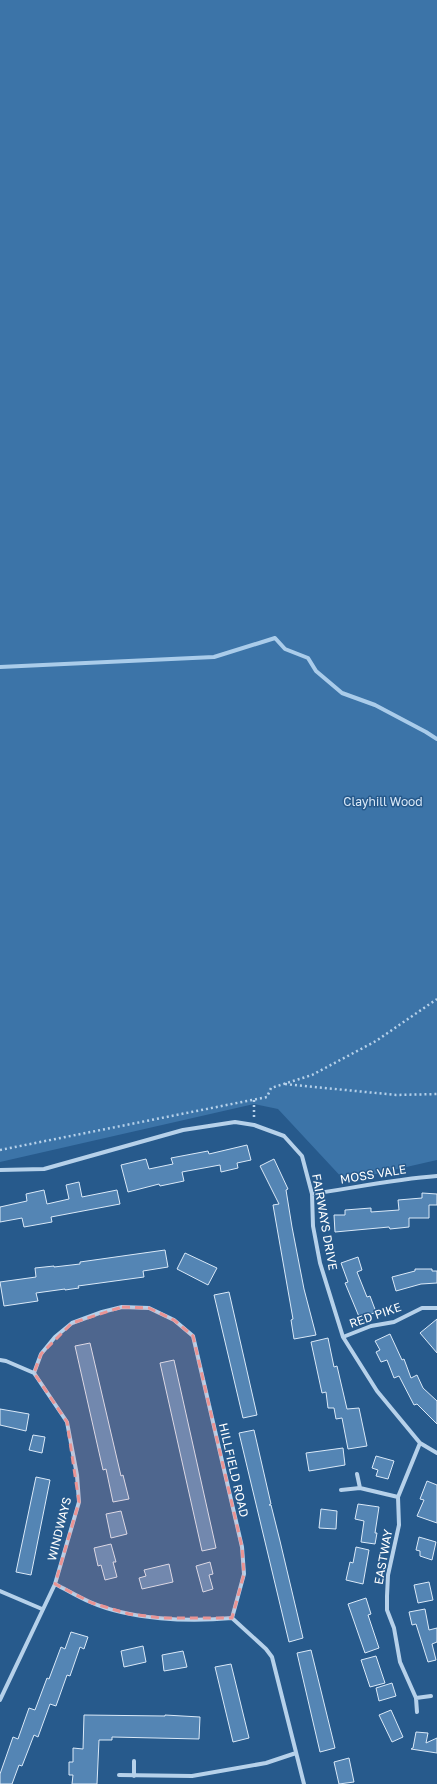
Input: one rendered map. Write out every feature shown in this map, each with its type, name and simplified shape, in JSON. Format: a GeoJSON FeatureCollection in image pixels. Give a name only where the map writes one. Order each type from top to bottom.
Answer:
{"type":"FeatureCollection","features":[{"type":"Feature","properties":{"kind":"street","name":"FAIRWAYS DRIVE"},"geometry":{"type":"LineString","coordinates":[[0,1170],[44,1169],[183,1130],[235,1122],[254,1125],[284,1136],[302,1156],[312,1194],[313,1226],[320,1263],[343,1337],[377,1391],[420,1444],[437,1453]]}},
{"type":"Feature","properties":{"kind":"street","name":"MOSS VALE"},"geometry":{"type":"LineString","coordinates":[[312,1194],[411,1178],[437,1176]]}},
{"type":"Feature","properties":{"kind":"street","name":"HILLFIELD ROAD"},"geometry":{"type":"LineString","coordinates":[[34,1373],[41,1354],[55,1337],[72,1323],[102,1312],[122,1307],[148,1308],[174,1320],[193,1336],[242,1547],[244,1574],[232,1618]]}},
{"type":"Feature","properties":{"kind":"street","name":"RED PIKE"},"geometry":{"type":"LineString","coordinates":[[343,1337],[372,1326],[394,1322],[422,1308],[437,1308]]}},
{"type":"Feature","properties":{"kind":"street"},"geometry":{"type":"LineString","coordinates":[[0,1360],[6,1360],[34,1373]]}},
{"type":"Feature","properties":{"kind":"street","name":"WINDWAYS"},"geometry":{"type":"LineString","coordinates":[[0,1700],[55,1584],[79,1502],[77,1475],[67,1422],[34,1373]]}},
{"type":"Feature","properties":{"kind":"street","name":"EASTWAY"},"geometry":{"type":"LineString","coordinates":[[417,1712],[416,1698],[400,1662],[394,1628],[387,1610],[388,1575],[399,1525],[398,1497],[420,1444]]}},
{"type":"Feature","properties":{"kind":"street"},"geometry":{"type":"LineString","coordinates":[[357,1474],[360,1488]]}},
{"type":"Feature","properties":{"kind":"street"},"geometry":{"type":"LineString","coordinates":[[341,1490],[360,1488],[398,1497]]}},
{"type":"Feature","properties":{"kind":"street"},"geometry":{"type":"LineString","coordinates":[[55,1584],[92,1603],[129,1614],[175,1619],[232,1618],[266,1649],[272,1657],[304,1784]]}},
{"type":"Feature","properties":{"kind":"street"},"geometry":{"type":"LineString","coordinates":[[0,1591],[42,1609]]}},
{"type":"Feature","properties":{"kind":"street"},"geometry":{"type":"LineString","coordinates":[[416,1698],[432,1696]]}},
{"type":"Feature","properties":{"kind":"street"},"geometry":{"type":"LineString","coordinates":[[119,1775],[192,1776],[266,1763],[296,1753]]}},
{"type":"Feature","properties":{"kind":"street"},"geometry":{"type":"LineString","coordinates":[[134,1762],[134,1776]]}},
{"type":"Feature","properties":{"kind":"path"},"geometry":{"type":"LineString","coordinates":[[0,1150],[267,1097],[271,1088],[312,1075],[376,1041],[437,999]]}},
{"type":"Feature","properties":{"kind":"path"},"geometry":{"type":"LineString","coordinates":[[283,1084],[396,1095],[437,1094]]}},
{"type":"Feature","properties":{"kind":"path"},"geometry":{"type":"LineString","coordinates":[[254,1099],[254,1125]]}},
{"type":"Feature","properties":{"kind":"highlighted area"},"geometry":{"type":"Polygon","coordinates":[[[122,1307],[149,1308],[174,1320],[193,1336],[242,1547],[244,1574],[232,1618],[162,1618],[129,1614],[92,1603],[55,1584],[79,1502],[67,1422],[34,1373],[41,1354],[72,1323],[122,1307]]]}},
{"type":"Feature","properties":{"kind":"green space","name":"Clayhill Wood"},"geometry":{"type":"Polygon","coordinates":[[[0,0],[437,0],[437,1160],[345,1181],[278,1109],[254,1104],[0,1162],[0,0]]]}},
{"type":"Feature","properties":{"kind":"building"},"geometry":{"type":"Polygon","coordinates":[[[247,1145],[251,1160],[237,1163],[238,1168],[221,1172],[220,1165],[182,1172],[184,1181],[160,1186],[159,1184],[128,1192],[121,1165],[146,1159],[149,1169],[173,1164],[171,1158],[208,1151],[209,1154],[247,1145]]]}},
{"type":"Feature","properties":{"kind":"building"},"geometry":{"type":"Polygon","coordinates":[[[274,1159],[288,1189],[286,1190],[292,1227],[304,1289],[316,1335],[294,1339],[291,1320],[293,1319],[273,1205],[279,1204],[260,1166],[274,1159]]]}},
{"type":"Feature","properties":{"kind":"building"},"geometry":{"type":"Polygon","coordinates":[[[79,1182],[82,1197],[117,1190],[120,1204],[51,1217],[52,1222],[24,1227],[22,1218],[0,1222],[0,1207],[27,1201],[26,1194],[44,1190],[47,1204],[69,1199],[66,1185],[79,1182]]]}},
{"type":"Feature","properties":{"kind":"building"},"geometry":{"type":"Polygon","coordinates":[[[422,1193],[437,1194],[437,1205],[429,1205],[429,1218],[409,1218],[409,1227],[390,1229],[389,1227],[335,1232],[334,1215],[345,1215],[345,1210],[371,1208],[371,1212],[399,1210],[398,1200],[422,1198],[422,1193]]]}},
{"type":"Feature","properties":{"kind":"building"},"geometry":{"type":"Polygon","coordinates":[[[165,1250],[168,1267],[143,1271],[144,1277],[78,1286],[79,1288],[36,1293],[38,1301],[4,1306],[0,1282],[36,1277],[35,1268],[80,1264],[80,1262],[165,1250]]]}},
{"type":"Feature","properties":{"kind":"building"},"geometry":{"type":"Polygon","coordinates":[[[185,1253],[217,1268],[208,1285],[177,1269],[185,1253]]]}},
{"type":"Feature","properties":{"kind":"building"},"geometry":{"type":"Polygon","coordinates":[[[358,1257],[362,1270],[357,1272],[367,1297],[370,1296],[376,1312],[360,1319],[345,1283],[348,1282],[341,1263],[358,1257]]]}},
{"type":"Feature","properties":{"kind":"building"},"geometry":{"type":"Polygon","coordinates":[[[415,1269],[432,1269],[432,1271],[437,1271],[437,1283],[421,1284],[396,1291],[392,1277],[415,1271],[415,1269]]]}},
{"type":"Feature","properties":{"kind":"building"},"geometry":{"type":"Polygon","coordinates":[[[229,1292],[257,1415],[243,1418],[214,1295],[229,1292]]]}},
{"type":"Feature","properties":{"kind":"building"},"geometry":{"type":"Polygon","coordinates":[[[437,1319],[437,1353],[420,1333],[437,1319]]]}},
{"type":"Feature","properties":{"kind":"building"},"geometry":{"type":"Polygon","coordinates":[[[390,1334],[402,1360],[404,1359],[411,1378],[417,1375],[423,1388],[437,1401],[437,1424],[417,1404],[414,1405],[399,1376],[394,1378],[387,1360],[381,1362],[376,1352],[380,1350],[375,1341],[390,1334]]]}},
{"type":"Feature","properties":{"kind":"building"},"geometry":{"type":"Polygon","coordinates":[[[328,1338],[334,1367],[337,1366],[347,1409],[359,1408],[367,1446],[348,1449],[342,1418],[336,1419],[334,1408],[328,1408],[326,1392],[322,1393],[311,1342],[328,1338]]]}},
{"type":"Feature","properties":{"kind":"building"},"geometry":{"type":"Polygon","coordinates":[[[90,1343],[121,1476],[123,1475],[129,1499],[113,1502],[106,1469],[103,1470],[75,1346],[90,1343]]]}},
{"type":"Feature","properties":{"kind":"building"},"geometry":{"type":"Polygon","coordinates":[[[174,1360],[216,1548],[202,1551],[160,1363],[174,1360]]]}},
{"type":"Feature","properties":{"kind":"building"},"geometry":{"type":"Polygon","coordinates":[[[0,1409],[29,1414],[26,1431],[0,1425],[0,1409]]]}},
{"type":"Feature","properties":{"kind":"building"},"geometry":{"type":"Polygon","coordinates":[[[254,1430],[271,1504],[269,1505],[271,1505],[303,1638],[289,1642],[239,1433],[254,1430]]]}},
{"type":"Feature","properties":{"kind":"building"},"geometry":{"type":"Polygon","coordinates":[[[33,1435],[45,1437],[42,1453],[29,1450],[33,1435]]]}},
{"type":"Feature","properties":{"kind":"building"},"geometry":{"type":"Polygon","coordinates":[[[343,1448],[345,1465],[309,1471],[306,1453],[343,1448]]]}},
{"type":"Feature","properties":{"kind":"building"},"geometry":{"type":"Polygon","coordinates":[[[376,1456],[394,1461],[388,1479],[376,1476],[378,1470],[372,1468],[376,1456]]]}},
{"type":"Feature","properties":{"kind":"building"},"geometry":{"type":"Polygon","coordinates":[[[36,1477],[50,1480],[31,1575],[16,1572],[36,1477]]]}},
{"type":"Feature","properties":{"kind":"building"},"geometry":{"type":"Polygon","coordinates":[[[427,1481],[437,1485],[437,1523],[417,1516],[424,1500],[420,1499],[427,1481]]]}},
{"type":"Feature","properties":{"kind":"building"},"geometry":{"type":"Polygon","coordinates":[[[358,1504],[379,1507],[375,1544],[361,1542],[364,1521],[355,1519],[358,1504]]]}},
{"type":"Feature","properties":{"kind":"building"},"geometry":{"type":"Polygon","coordinates":[[[321,1509],[337,1511],[336,1529],[319,1528],[321,1509]]]}},
{"type":"Feature","properties":{"kind":"building"},"geometry":{"type":"Polygon","coordinates":[[[121,1511],[127,1534],[111,1538],[106,1514],[121,1511]]]}},
{"type":"Feature","properties":{"kind":"building"},"geometry":{"type":"Polygon","coordinates":[[[419,1537],[436,1542],[432,1560],[420,1556],[420,1551],[416,1550],[419,1537]]]}},
{"type":"Feature","properties":{"kind":"building"},"geometry":{"type":"Polygon","coordinates":[[[111,1544],[116,1562],[113,1562],[117,1577],[105,1580],[101,1565],[98,1566],[94,1548],[111,1544]]]}},
{"type":"Feature","properties":{"kind":"building"},"geometry":{"type":"Polygon","coordinates":[[[356,1547],[369,1550],[363,1584],[346,1580],[350,1562],[353,1563],[356,1547]]]}},
{"type":"Feature","properties":{"kind":"building"},"geometry":{"type":"Polygon","coordinates":[[[210,1562],[213,1574],[209,1575],[213,1589],[203,1592],[196,1566],[210,1562]]]}},
{"type":"Feature","properties":{"kind":"building"},"geometry":{"type":"Polygon","coordinates":[[[169,1564],[173,1582],[142,1589],[139,1578],[146,1576],[144,1570],[169,1564]]]}},
{"type":"Feature","properties":{"kind":"building"},"geometry":{"type":"Polygon","coordinates":[[[429,1582],[433,1600],[418,1603],[414,1585],[429,1582]]]}},
{"type":"Feature","properties":{"kind":"building"},"geometry":{"type":"Polygon","coordinates":[[[366,1598],[371,1614],[368,1615],[379,1648],[365,1653],[348,1604],[366,1598]]]}},
{"type":"Feature","properties":{"kind":"building"},"geometry":{"type":"Polygon","coordinates":[[[425,1609],[429,1630],[437,1628],[437,1642],[432,1644],[436,1660],[428,1662],[416,1624],[412,1625],[409,1612],[425,1609]]]}},
{"type":"Feature","properties":{"kind":"building"},"geometry":{"type":"Polygon","coordinates":[[[71,1632],[88,1637],[84,1649],[80,1647],[70,1676],[67,1675],[56,1706],[50,1704],[38,1737],[34,1735],[22,1766],[19,1765],[12,1784],[0,1784],[0,1774],[13,1737],[18,1739],[29,1708],[35,1710],[61,1647],[65,1649],[71,1632]]]}},
{"type":"Feature","properties":{"kind":"building"},"geometry":{"type":"Polygon","coordinates":[[[143,1646],[146,1662],[124,1667],[121,1651],[143,1646]]]}},
{"type":"Feature","properties":{"kind":"building"},"geometry":{"type":"Polygon","coordinates":[[[311,1650],[335,1748],[320,1752],[297,1653],[311,1650]]]}},
{"type":"Feature","properties":{"kind":"building"},"geometry":{"type":"Polygon","coordinates":[[[183,1651],[187,1667],[164,1671],[162,1655],[183,1651]]]}},
{"type":"Feature","properties":{"kind":"building"},"geometry":{"type":"Polygon","coordinates":[[[376,1656],[385,1683],[370,1687],[361,1660],[376,1656]]]}},
{"type":"Feature","properties":{"kind":"building"},"geometry":{"type":"Polygon","coordinates":[[[231,1664],[249,1738],[233,1742],[215,1667],[231,1664]]]}},
{"type":"Feature","properties":{"kind":"building"},"geometry":{"type":"Polygon","coordinates":[[[392,1683],[396,1696],[379,1701],[376,1688],[392,1683]]]}},
{"type":"Feature","properties":{"kind":"building"},"geometry":{"type":"Polygon","coordinates":[[[391,1710],[403,1737],[392,1742],[379,1715],[391,1710]]]}},
{"type":"Feature","properties":{"kind":"building"},"geometry":{"type":"Polygon","coordinates":[[[84,1715],[165,1715],[200,1717],[199,1739],[112,1737],[112,1740],[99,1740],[97,1784],[72,1784],[73,1775],[69,1775],[69,1762],[73,1762],[73,1748],[83,1749],[84,1715]]]}},
{"type":"Feature","properties":{"kind":"building"},"geometry":{"type":"Polygon","coordinates":[[[416,1732],[428,1733],[426,1743],[437,1738],[437,1753],[411,1749],[413,1748],[416,1732]]]}},
{"type":"Feature","properties":{"kind":"building"},"geometry":{"type":"Polygon","coordinates":[[[349,1758],[354,1782],[339,1784],[334,1762],[349,1758]]]}},
{"type":"Feature","properties":{"kind":"waterway"},"geometry":{"type":"LineString","coordinates":[[0,667],[214,657],[275,638],[285,649],[308,658],[316,671],[342,693],[375,705],[437,739]]}}]}
